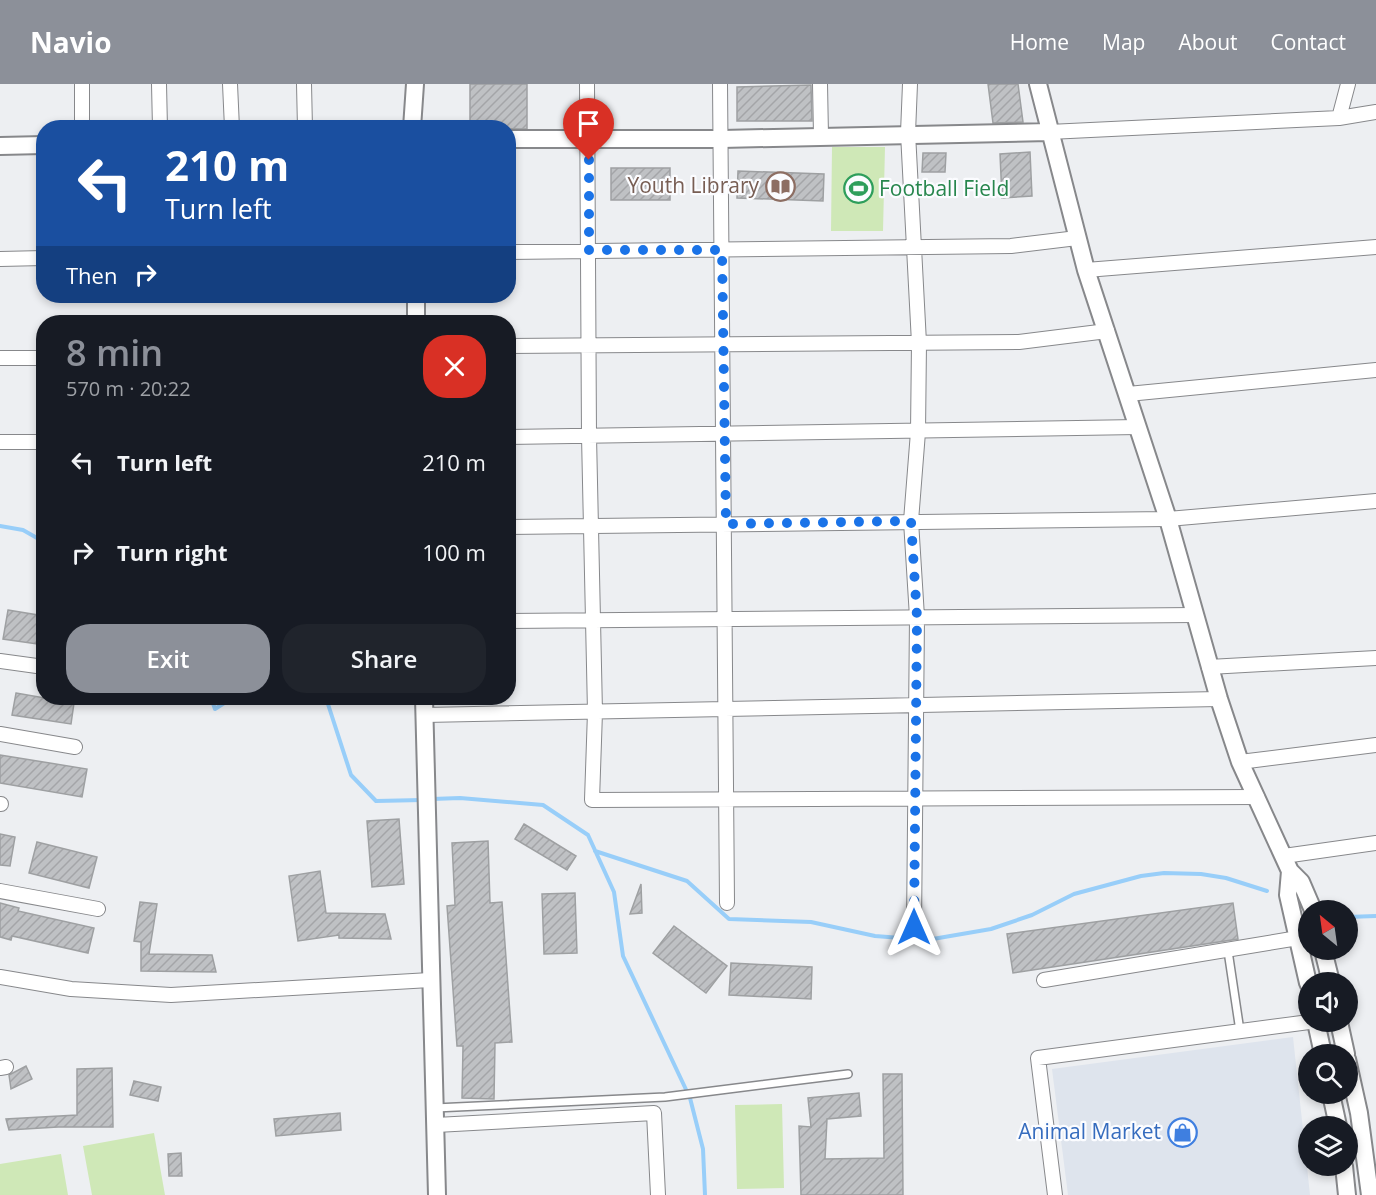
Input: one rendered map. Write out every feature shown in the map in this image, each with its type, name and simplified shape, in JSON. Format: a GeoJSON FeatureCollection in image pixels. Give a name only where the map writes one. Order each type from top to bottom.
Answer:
{"type":"FeatureCollection","features":[{"type":"Feature","properties":{"kind":"street"},"geometry":{"type":"LineString","coordinates":[[82,84],[82,120]]}},
{"type":"Feature","properties":{"kind":"street"},"geometry":{"type":"LineString","coordinates":[[159,84],[160,120]]}},
{"type":"Feature","properties":{"kind":"street"},"geometry":{"type":"LineString","coordinates":[[230,84],[232,120]]}},
{"type":"Feature","properties":{"kind":"street"},"geometry":{"type":"LineString","coordinates":[[304,84],[304,120]]}},
{"type":"Feature","properties":{"kind":"street"},"geometry":{"type":"LineString","coordinates":[[413,120],[415,84]]}},
{"type":"Feature","properties":{"kind":"street"},"geometry":{"type":"LineString","coordinates":[[587,84],[589,436],[595,712],[592,800],[1257,797]]}},
{"type":"Feature","properties":{"kind":"street"},"geometry":{"type":"LineString","coordinates":[[720,84],[726,524],[727,903]]}},
{"type":"Feature","properties":{"kind":"street"},"geometry":{"type":"LineString","coordinates":[[820,84],[821,135]]}},
{"type":"Feature","properties":{"kind":"street"},"geometry":{"type":"LineString","coordinates":[[910,84],[908,133],[919,343],[918,432],[911,521],[917,617],[914,705],[914,927]]}},
{"type":"Feature","properties":{"kind":"street"},"geometry":{"type":"LineString","coordinates":[[1038,84],[1086,270],[1168,519],[1219,699],[1240,762],[1287,863],[1301,882],[1309,900]]}},
{"type":"Feature","properties":{"kind":"street"},"geometry":{"type":"LineString","coordinates":[[1339,118],[1348,84]]}},
{"type":"Feature","properties":{"kind":"street"},"geometry":{"type":"LineString","coordinates":[[516,139],[722,139],[908,133],[1049,132],[1339,118],[1376,112]]}},
{"type":"Feature","properties":{"kind":"street"},"geometry":{"type":"LineString","coordinates":[[0,147],[36,145]]}},
{"type":"Feature","properties":{"kind":"street"},"geometry":{"type":"LineString","coordinates":[[516,252],[1011,246],[1077,238]]}},
{"type":"Feature","properties":{"kind":"street"},"geometry":{"type":"LineString","coordinates":[[1086,270],[1376,247]]}},
{"type":"Feature","properties":{"kind":"street"},"geometry":{"type":"LineString","coordinates":[[0,259],[36,258]]}},
{"type":"Feature","properties":{"kind":"street"},"geometry":{"type":"LineString","coordinates":[[516,346],[1019,342],[1107,331]]}},
{"type":"Feature","properties":{"kind":"street"},"geometry":{"type":"LineString","coordinates":[[0,358],[36,358]]}},
{"type":"Feature","properties":{"kind":"street"},"geometry":{"type":"LineString","coordinates":[[1128,394],[1376,370]]}},
{"type":"Feature","properties":{"kind":"street"},"geometry":{"type":"LineString","coordinates":[[516,437],[1138,428]]}},
{"type":"Feature","properties":{"kind":"street"},"geometry":{"type":"LineString","coordinates":[[0,442],[36,442]]}},
{"type":"Feature","properties":{"kind":"street"},"geometry":{"type":"LineString","coordinates":[[516,527],[1168,519],[1376,501]]}},
{"type":"Feature","properties":{"kind":"street"},"geometry":{"type":"LineString","coordinates":[[516,621],[1195,615]]}},
{"type":"Feature","properties":{"kind":"street"},"geometry":{"type":"LineString","coordinates":[[1209,667],[1376,658]]}},
{"type":"Feature","properties":{"kind":"street"},"geometry":{"type":"LineString","coordinates":[[0,661],[36,667]]}},
{"type":"Feature","properties":{"kind":"street"},"geometry":{"type":"LineString","coordinates":[[425,715],[1219,699]]}},
{"type":"Feature","properties":{"kind":"street"},"geometry":{"type":"LineString","coordinates":[[424,705],[437,1195]]}},
{"type":"Feature","properties":{"kind":"street"},"geometry":{"type":"LineString","coordinates":[[0,734],[75,747]]}},
{"type":"Feature","properties":{"kind":"street"},"geometry":{"type":"LineString","coordinates":[[1240,762],[1376,745]]}},
{"type":"Feature","properties":{"kind":"street"},"geometry":{"type":"LineString","coordinates":[[1287,863],[1376,843]]}},
{"type":"Feature","properties":{"kind":"street"},"geometry":{"type":"LineString","coordinates":[[1044,980],[1298,938],[1288,895],[1287,863]]}},
{"type":"Feature","properties":{"kind":"street"},"geometry":{"type":"LineString","coordinates":[[0,891],[98,909]]}},
{"type":"Feature","properties":{"kind":"street"},"geometry":{"type":"LineString","coordinates":[[0,977],[71,989],[171,995],[430,980]]}},
{"type":"Feature","properties":{"kind":"street"},"geometry":{"type":"LineString","coordinates":[[1055,1195],[1038,1058],[1298,1023]]}},
{"type":"Feature","properties":{"kind":"street"},"geometry":{"type":"LineString","coordinates":[[436,1116],[654,1113],[658,1195]]}},
{"type":"Feature","properties":{"kind":"street"},"geometry":{"type":"LineString","coordinates":[[1358,1145],[1370,1195]]}},
{"type":"Feature","properties":{"kind":"street"},"geometry":{"type":"LineString","coordinates":[[1345,1176],[1347,1195]]}},
{"type":"Feature","properties":{"kind":"lane"},"geometry":{"type":"LineString","coordinates":[[1228,951],[1240,1031]]}},
{"type":"Feature","properties":{"kind":"lane"},"geometry":{"type":"LineString","coordinates":[[436,1116],[710,1093],[848,1074]]}},
{"type":"Feature","properties":{"kind":"shaded area","name":"Animal Market"},"geometry":{"type":"Polygon","coordinates":[[[1293,1037],[1298,1104],[1300,1104],[1302,1116],[1298,1116],[1298,1176],[1308,1176],[1310,1195],[1068,1195],[1052,1069],[1293,1037]]]}},
{"type":"Feature","properties":{"kind":"green space","name":"Football Field"},"geometry":{"type":"Polygon","coordinates":[[[832,147],[885,147],[883,231],[831,231],[832,147]]]}},
{"type":"Feature","properties":{"kind":"green space"},"geometry":{"type":"Polygon","coordinates":[[[782,1104],[784,1188],[737,1189],[735,1105],[782,1104]]]}},
{"type":"Feature","properties":{"kind":"green space"},"geometry":{"type":"Polygon","coordinates":[[[154,1133],[165,1195],[92,1195],[83,1146],[154,1133]]]}},
{"type":"Feature","properties":{"kind":"green space"},"geometry":{"type":"Polygon","coordinates":[[[61,1154],[68,1195],[0,1195],[0,1164],[61,1154]]]}},
{"type":"Feature","properties":{"kind":"building"},"geometry":{"type":"Polygon","coordinates":[[[470,84],[527,84],[527,129],[516,129],[516,120],[470,120],[470,84]]]}},
{"type":"Feature","properties":{"kind":"building"},"geometry":{"type":"Polygon","coordinates":[[[988,84],[1018,84],[1023,122],[993,123],[988,84]]]}},
{"type":"Feature","properties":{"kind":"building"},"geometry":{"type":"Polygon","coordinates":[[[811,85],[812,121],[737,121],[737,87],[811,85]]]}},
{"type":"Feature","properties":{"kind":"building"},"geometry":{"type":"Polygon","coordinates":[[[1030,152],[1032,196],[1002,198],[1000,154],[1030,152]]]}},
{"type":"Feature","properties":{"kind":"building"},"geometry":{"type":"Polygon","coordinates":[[[923,153],[946,153],[945,172],[922,172],[923,153]]]}},
{"type":"Feature","properties":{"kind":"building"},"geometry":{"type":"Polygon","coordinates":[[[611,168],[670,168],[670,200],[611,200],[611,168]]]}},
{"type":"Feature","properties":{"kind":"building","name":"Youth Library"},"geometry":{"type":"Polygon","coordinates":[[[738,171],[824,174],[823,201],[737,198],[738,171]]]}},
{"type":"Feature","properties":{"kind":"building"},"geometry":{"type":"Polygon","coordinates":[[[8,610],[36,615],[36,644],[3,639],[8,610]]]}},
{"type":"Feature","properties":{"kind":"building"},"geometry":{"type":"Polygon","coordinates":[[[16,693],[36,696],[36,705],[74,705],[71,724],[12,715],[16,693]]]}},
{"type":"Feature","properties":{"kind":"building"},"geometry":{"type":"Polygon","coordinates":[[[0,755],[87,769],[82,797],[0,783],[0,755]]]}},
{"type":"Feature","properties":{"kind":"building"},"geometry":{"type":"Polygon","coordinates":[[[399,819],[404,884],[372,887],[367,821],[399,819]]]}},
{"type":"Feature","properties":{"kind":"building"},"geometry":{"type":"Polygon","coordinates":[[[524,824],[576,856],[567,870],[515,839],[524,824]]]}},
{"type":"Feature","properties":{"kind":"building"},"geometry":{"type":"Polygon","coordinates":[[[0,834],[15,837],[10,866],[0,865],[0,834]]]}},
{"type":"Feature","properties":{"kind":"building"},"geometry":{"type":"Polygon","coordinates":[[[488,841],[490,903],[502,902],[512,1042],[495,1043],[494,1099],[462,1098],[463,1046],[457,1046],[447,906],[455,905],[452,843],[488,841]]]}},
{"type":"Feature","properties":{"kind":"building"},"geometry":{"type":"Polygon","coordinates":[[[37,842],[97,857],[89,888],[29,873],[37,842]]]}},
{"type":"Feature","properties":{"kind":"building"},"geometry":{"type":"Polygon","coordinates":[[[320,871],[326,913],[385,914],[391,939],[339,938],[339,935],[298,941],[289,876],[320,871]]]}},
{"type":"Feature","properties":{"kind":"building"},"geometry":{"type":"Polygon","coordinates":[[[641,884],[642,913],[630,914],[641,884]]]}},
{"type":"Feature","properties":{"kind":"building"},"geometry":{"type":"Polygon","coordinates":[[[575,893],[577,953],[544,954],[542,894],[575,893]]]}},
{"type":"Feature","properties":{"kind":"building"},"geometry":{"type":"Polygon","coordinates":[[[140,902],[157,904],[149,954],[212,955],[216,972],[141,971],[141,942],[134,941],[140,902]]]}},
{"type":"Feature","properties":{"kind":"building"},"geometry":{"type":"Polygon","coordinates":[[[0,903],[19,908],[18,911],[94,928],[88,953],[12,936],[11,940],[0,937],[0,903]]]}},
{"type":"Feature","properties":{"kind":"building"},"geometry":{"type":"Polygon","coordinates":[[[1233,903],[1238,939],[1013,973],[1007,934],[1233,903]]]}},
{"type":"Feature","properties":{"kind":"building"},"geometry":{"type":"Polygon","coordinates":[[[674,926],[727,966],[706,993],[653,953],[674,926]]]}},
{"type":"Feature","properties":{"kind":"building"},"geometry":{"type":"Polygon","coordinates":[[[731,963],[812,967],[811,999],[729,995],[731,963]]]}},
{"type":"Feature","properties":{"kind":"building"},"geometry":{"type":"Polygon","coordinates":[[[26,1066],[32,1079],[11,1089],[9,1075],[26,1066]]]}},
{"type":"Feature","properties":{"kind":"building"},"geometry":{"type":"Polygon","coordinates":[[[112,1068],[113,1127],[9,1130],[6,1119],[77,1115],[77,1069],[112,1068]]]}},
{"type":"Feature","properties":{"kind":"building"},"geometry":{"type":"Polygon","coordinates":[[[883,1074],[902,1074],[903,1195],[801,1195],[799,1126],[811,1127],[808,1098],[859,1093],[861,1116],[827,1119],[825,1159],[884,1158],[883,1074]]]}},
{"type":"Feature","properties":{"kind":"building"},"geometry":{"type":"Polygon","coordinates":[[[134,1081],[161,1087],[158,1101],[130,1095],[134,1081]]]}},
{"type":"Feature","properties":{"kind":"building"},"geometry":{"type":"Polygon","coordinates":[[[340,1113],[341,1130],[276,1136],[274,1119],[340,1113]]]}},
{"type":"Feature","properties":{"kind":"building"},"geometry":{"type":"Polygon","coordinates":[[[181,1153],[182,1176],[169,1176],[168,1154],[181,1153]]]}},
{"type":"Feature","properties":{"kind":"waterway"},"geometry":{"type":"LineString","coordinates":[[0,526],[23,530],[36,537]]}},
{"type":"Feature","properties":{"kind":"waterway"},"geometry":{"type":"LineString","coordinates":[[214,705],[215,709],[221,705]]}},
{"type":"Feature","properties":{"kind":"waterway"},"geometry":{"type":"LineString","coordinates":[[328,705],[351,775],[376,801],[422,800]]}},
{"type":"Feature","properties":{"kind":"waterway"},"geometry":{"type":"LineString","coordinates":[[432,799],[460,798],[543,805],[588,835],[614,892],[623,956],[690,1098],[703,1149],[705,1195]]}},
{"type":"Feature","properties":{"kind":"waterway"},"geometry":{"type":"LineString","coordinates":[[595,851],[687,881],[729,919],[811,922],[875,936],[927,940],[991,929],[1032,915],[1074,894],[1141,876],[1164,873],[1201,874],[1226,878],[1267,891]]}},
{"type":"Feature","properties":{"kind":"waterway"},"geometry":{"type":"LineString","coordinates":[[1358,917],[1376,916]]}},
{"type":"Feature","properties":{"kind":"place","name":"Youth Library"},"geometry":{"type":"Point","coordinates":[780,186]}},
{"type":"Feature","properties":{"kind":"place","name":"Football Field"},"geometry":{"type":"Point","coordinates":[858,189]}},
{"type":"Feature","properties":{"kind":"place","name":"Animal Market"},"geometry":{"type":"Point","coordinates":[1182,1132]}},
{"type":"Feature","properties":{"kind":"route"},"geometry":{"type":"LineString","coordinates":[[589,160],[589,250],[722,250],[726,524],[911,521],[917,617],[914,705],[914,927]]}}]}
